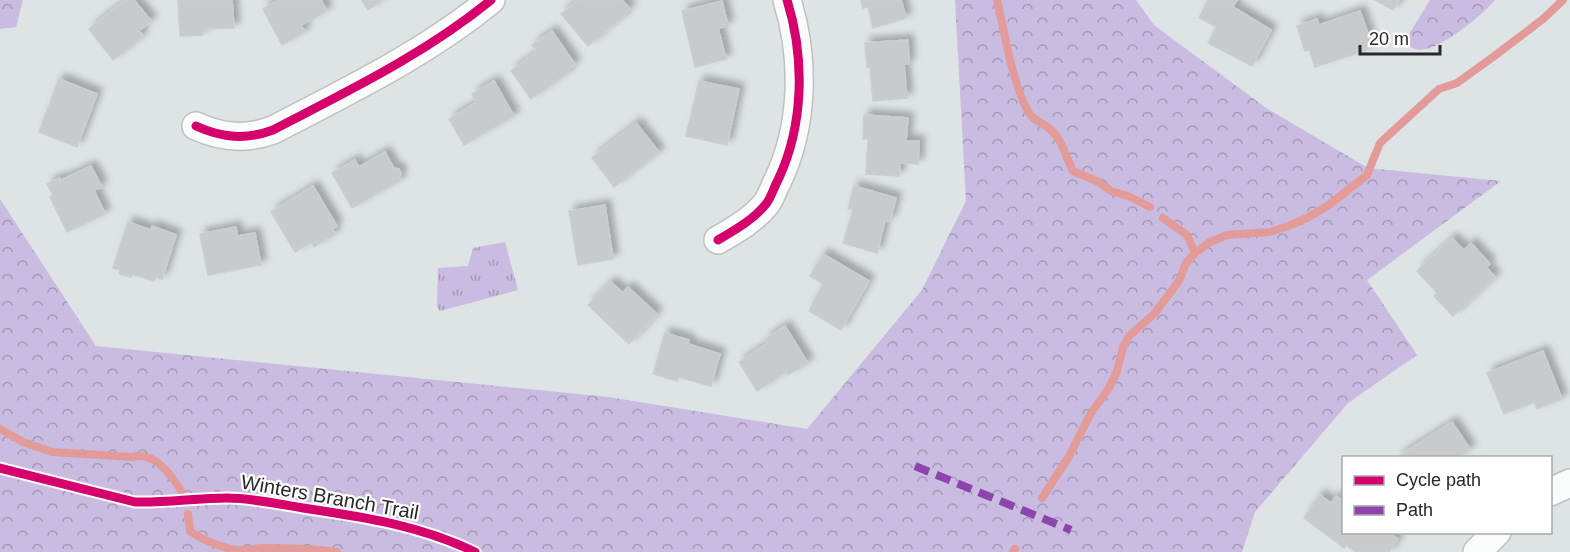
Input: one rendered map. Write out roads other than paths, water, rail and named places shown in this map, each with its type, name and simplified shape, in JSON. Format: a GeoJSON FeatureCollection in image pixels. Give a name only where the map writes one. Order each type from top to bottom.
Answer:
{"type":"FeatureCollection","features":[{"type":"Feature","properties":{"kind":"street"},"geometry":{"type":"LineString","coordinates":[[196,126],[213,134],[236,138],[259,135],[273,130],[392,68],[445,36],[491,0]]}},
{"type":"Feature","properties":{"kind":"street"},"geometry":{"type":"LineString","coordinates":[[718,240],[743,225],[766,204],[787,161],[795,129],[799,97],[798,56],[792,15],[787,0]]}},
{"type":"Feature","properties":{"kind":"street"},"geometry":{"type":"LineString","coordinates":[[1552,492],[1570,483]]}},
{"type":"Feature","properties":{"kind":"street"},"geometry":{"type":"LineString","coordinates":[[1477,552],[1495,534]]}},
{"type":"Feature","properties":{"kind":"waterway"},"geometry":{"type":"LineString","coordinates":[[997,0],[1014,73],[1029,113],[1055,134],[1073,171],[1099,182],[1111,191],[1128,196],[1150,207]]}},
{"type":"Feature","properties":{"kind":"waterway"},"geometry":{"type":"LineString","coordinates":[[1042,498],[1068,458],[1091,413],[1109,388],[1129,336],[1154,314],[1179,281],[1186,263],[1195,253],[1210,242],[1227,235],[1270,232],[1307,218],[1329,205],[1367,175],[1380,143],[1439,89],[1457,83],[1543,19],[1563,0]]}},
{"type":"Feature","properties":{"kind":"waterway"},"geometry":{"type":"LineString","coordinates":[[1163,218],[1187,235],[1195,253]]}},
{"type":"Feature","properties":{"kind":"waterway"},"geometry":{"type":"LineString","coordinates":[[0,429],[23,442],[52,452],[148,458],[162,466],[182,492]]}},
{"type":"Feature","properties":{"kind":"waterway"},"geometry":{"type":"LineString","coordinates":[[188,514],[190,531],[226,548],[238,550],[296,548],[337,552]]}}]}
